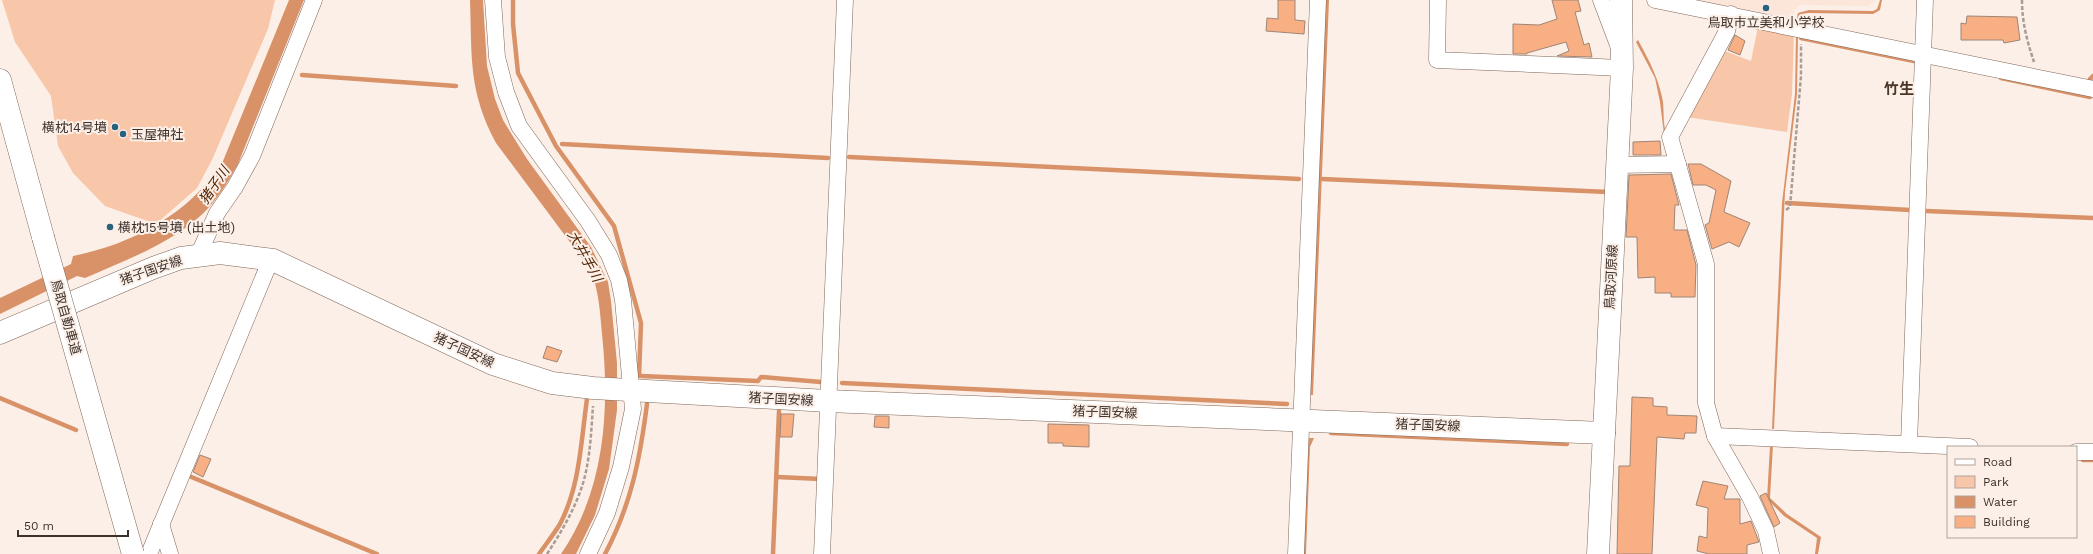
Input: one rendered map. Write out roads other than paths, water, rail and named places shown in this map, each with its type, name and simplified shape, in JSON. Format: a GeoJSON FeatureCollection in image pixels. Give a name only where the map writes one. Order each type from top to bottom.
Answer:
{"type":"FeatureCollection","features":[{"type":"Feature","properties":{"kind":"main road","name":"鳥取河原線"},"geometry":{"type":"LineString","coordinates":[[1598,554],[1622,61],[1621,0]]}},
{"type":"Feature","properties":{"kind":"main road","name":"鳥取自動車道"},"geometry":{"type":"LineString","coordinates":[[0,80],[38,238],[123,554]]}},
{"type":"Feature","properties":{"kind":"main road","name":"鳥取自動車道"},"geometry":{"type":"LineString","coordinates":[[0,128],[38,238],[133,554]]}},
{"type":"Feature","properties":{"kind":"main road","name":"猪子国安線"},"geometry":{"type":"LineString","coordinates":[[0,333],[153,268],[181,258],[220,253],[271,259],[493,364],[552,382],[595,388],[828,401],[1604,433]]}},
{"type":"Feature","properties":{"kind":"street"},"geometry":{"type":"LineString","coordinates":[[198,256],[217,213],[235,188],[252,156],[314,0]]}},
{"type":"Feature","properties":{"kind":"street"},"geometry":{"type":"LineString","coordinates":[[493,0],[497,57],[506,92],[519,126],[588,221],[609,255],[619,280],[624,307],[629,391],[633,409],[621,467],[607,513],[588,554]]}},
{"type":"Feature","properties":{"kind":"street"},"geometry":{"type":"LineString","coordinates":[[822,554],[845,0]]}},
{"type":"Feature","properties":{"kind":"street"},"geometry":{"type":"LineString","coordinates":[[1296,554],[1318,0]]}},
{"type":"Feature","properties":{"kind":"street"},"geometry":{"type":"LineString","coordinates":[[1438,0],[1437,60],[1622,61],[1601,0]]}},
{"type":"Feature","properties":{"kind":"street"},"geometry":{"type":"LineString","coordinates":[[1655,0],[1731,14],[2093,89]]}},
{"type":"Feature","properties":{"kind":"street"},"geometry":{"type":"LineString","coordinates":[[1909,444],[1925,0]]}},
{"type":"Feature","properties":{"kind":"street"},"geometry":{"type":"LineString","coordinates":[[1731,14],[1727,31],[1670,137],[1706,264],[1706,403],[1715,436],[1750,497],[1766,531],[1771,554]]}},
{"type":"Feature","properties":{"kind":"street"},"geometry":{"type":"LineString","coordinates":[[1616,165],[1678,164]]}},
{"type":"Feature","properties":{"kind":"street"},"geometry":{"type":"LineString","coordinates":[[149,554],[271,259]]}},
{"type":"Feature","properties":{"kind":"street"},"geometry":{"type":"LineString","coordinates":[[1715,436],[1950,446]]}},
{"type":"Feature","properties":{"kind":"street"},"geometry":{"type":"LineString","coordinates":[[2077,452],[2093,452]]}},
{"type":"Feature","properties":{"kind":"street"},"geometry":{"type":"LineString","coordinates":[[161,524],[170,554]]}},
{"type":"Feature","properties":{"kind":"water","name":"猪子川"},"geometry":{"type":"Polygon","coordinates":[[[289,0],[304,0],[238,164],[211,205],[184,229],[152,248],[85,278],[77,276],[0,314],[0,298],[71,264],[73,256],[95,251],[117,243],[158,224],[177,211],[210,180],[223,161],[289,0]]]}},
{"type":"Feature","properties":{"kind":"water","name":"大井手川"},"geometry":{"type":"Polygon","coordinates":[[[470,0],[483,0],[487,66],[495,99],[503,120],[527,159],[591,247],[608,282],[617,363],[617,410],[609,469],[595,515],[576,554],[561,554],[576,529],[587,503],[601,448],[604,420],[604,362],[601,318],[597,293],[590,269],[496,143],[487,124],[480,107],[473,73],[470,0]]]}},
{"type":"Feature","properties":{"kind":"water"},"geometry":{"type":"Polygon","coordinates":[[[1324,0],[1329,0],[1313,395],[1308,395],[1324,0]]]}},
{"type":"Feature","properties":{"kind":"water"},"geometry":{"type":"Polygon","coordinates":[[[1880,0],[1882,0],[1880,10],[1873,14],[1808,13],[1802,14],[1799,21],[1796,21],[1798,13],[1809,10],[1873,11],[1877,9],[1880,0]]]}},
{"type":"Feature","properties":{"kind":"water"},"geometry":{"type":"Polygon","coordinates":[[[1796,36],[1798,36],[1797,94],[1785,192],[1774,429],[1772,429],[1782,203],[1795,94],[1796,36]]]}},
{"type":"Feature","properties":{"kind":"water"},"geometry":{"type":"Polygon","coordinates":[[[1638,40],[1659,85],[1663,102],[1666,133],[1664,134],[1655,78],[1636,42],[1638,40]]]}},
{"type":"Feature","properties":{"kind":"water"},"geometry":{"type":"Polygon","coordinates":[[[1306,438],[1314,438],[1310,447],[1306,554],[1302,554],[1306,438]]]}},
{"type":"Feature","properties":{"kind":"water"},"geometry":{"type":"Polygon","coordinates":[[[1773,445],[1770,498],[1787,514],[1821,537],[1818,554],[1815,554],[1817,538],[1784,516],[1767,499],[1770,446],[1773,445]]]}},
{"type":"Feature","properties":{"kind":"waterway"},"geometry":{"type":"LineString","coordinates":[[513,0],[513,24],[518,73],[556,146],[614,226],[641,323],[639,376]]}},
{"type":"Feature","properties":{"kind":"waterway"},"geometry":{"type":"LineString","coordinates":[[1801,38],[1914,61]]}},
{"type":"Feature","properties":{"kind":"waterway"},"geometry":{"type":"LineString","coordinates":[[302,75],[456,86]]}},
{"type":"Feature","properties":{"kind":"waterway"},"geometry":{"type":"LineString","coordinates":[[2090,79],[2093,76]]}},
{"type":"Feature","properties":{"kind":"waterway"},"geometry":{"type":"LineString","coordinates":[[2001,78],[2090,97]]}},
{"type":"Feature","properties":{"kind":"waterway"},"geometry":{"type":"LineString","coordinates":[[562,144],[828,158]]}},
{"type":"Feature","properties":{"kind":"waterway"},"geometry":{"type":"LineString","coordinates":[[849,157],[1299,179]]}},
{"type":"Feature","properties":{"kind":"waterway"},"geometry":{"type":"LineString","coordinates":[[1322,179],[1608,192],[1608,189]]}},
{"type":"Feature","properties":{"kind":"waterway"},"geometry":{"type":"LineString","coordinates":[[1787,203],[1910,210]]}},
{"type":"Feature","properties":{"kind":"waterway"},"geometry":{"type":"LineString","coordinates":[[1926,211],[2093,218]]}},
{"type":"Feature","properties":{"kind":"waterway"},"geometry":{"type":"LineString","coordinates":[[641,376],[758,381],[761,377],[821,382]]}},
{"type":"Feature","properties":{"kind":"waterway"},"geometry":{"type":"LineString","coordinates":[[842,383],[1287,404]]}},
{"type":"Feature","properties":{"kind":"waterway"},"geometry":{"type":"LineString","coordinates":[[0,398],[76,430]]}},
{"type":"Feature","properties":{"kind":"waterway"},"geometry":{"type":"LineString","coordinates":[[539,554],[560,524],[572,494],[579,463],[587,399]]}},
{"type":"Feature","properties":{"kind":"waterway"},"geometry":{"type":"LineString","coordinates":[[605,554],[622,518],[628,500],[641,444],[647,404]]}},
{"type":"Feature","properties":{"kind":"waterway"},"geometry":{"type":"LineString","coordinates":[[773,554],[779,411]]}},
{"type":"Feature","properties":{"kind":"waterway"},"geometry":{"type":"LineString","coordinates":[[1331,433],[1567,444]]}},
{"type":"Feature","properties":{"kind":"waterway"},"geometry":{"type":"LineString","coordinates":[[2083,460],[2093,460]]}},
{"type":"Feature","properties":{"kind":"waterway"},"geometry":{"type":"LineString","coordinates":[[189,476],[377,554]]}},
{"type":"Feature","properties":{"kind":"waterway"},"geometry":{"type":"LineString","coordinates":[[777,477],[821,479]]}},
{"type":"Feature","properties":{"kind":"place","name":"鳥取市立美和小学校"},"geometry":{"type":"Point","coordinates":[1766,8]}},
{"type":"Feature","properties":{"kind":"place","name":"横枕14号墳"},"geometry":{"type":"Point","coordinates":[115,127]}},
{"type":"Feature","properties":{"kind":"place","name":"玉屋神社"},"geometry":{"type":"Point","coordinates":[123,134]}},
{"type":"Feature","properties":{"kind":"place","name":"横枕15号墳 (出土地)"},"geometry":{"type":"Point","coordinates":[110,227]}},
{"type":"Feature","properties":{"kind":"district","name":"竹生"},"geometry":{"type":"Point","coordinates":[1899,89]}}]}
